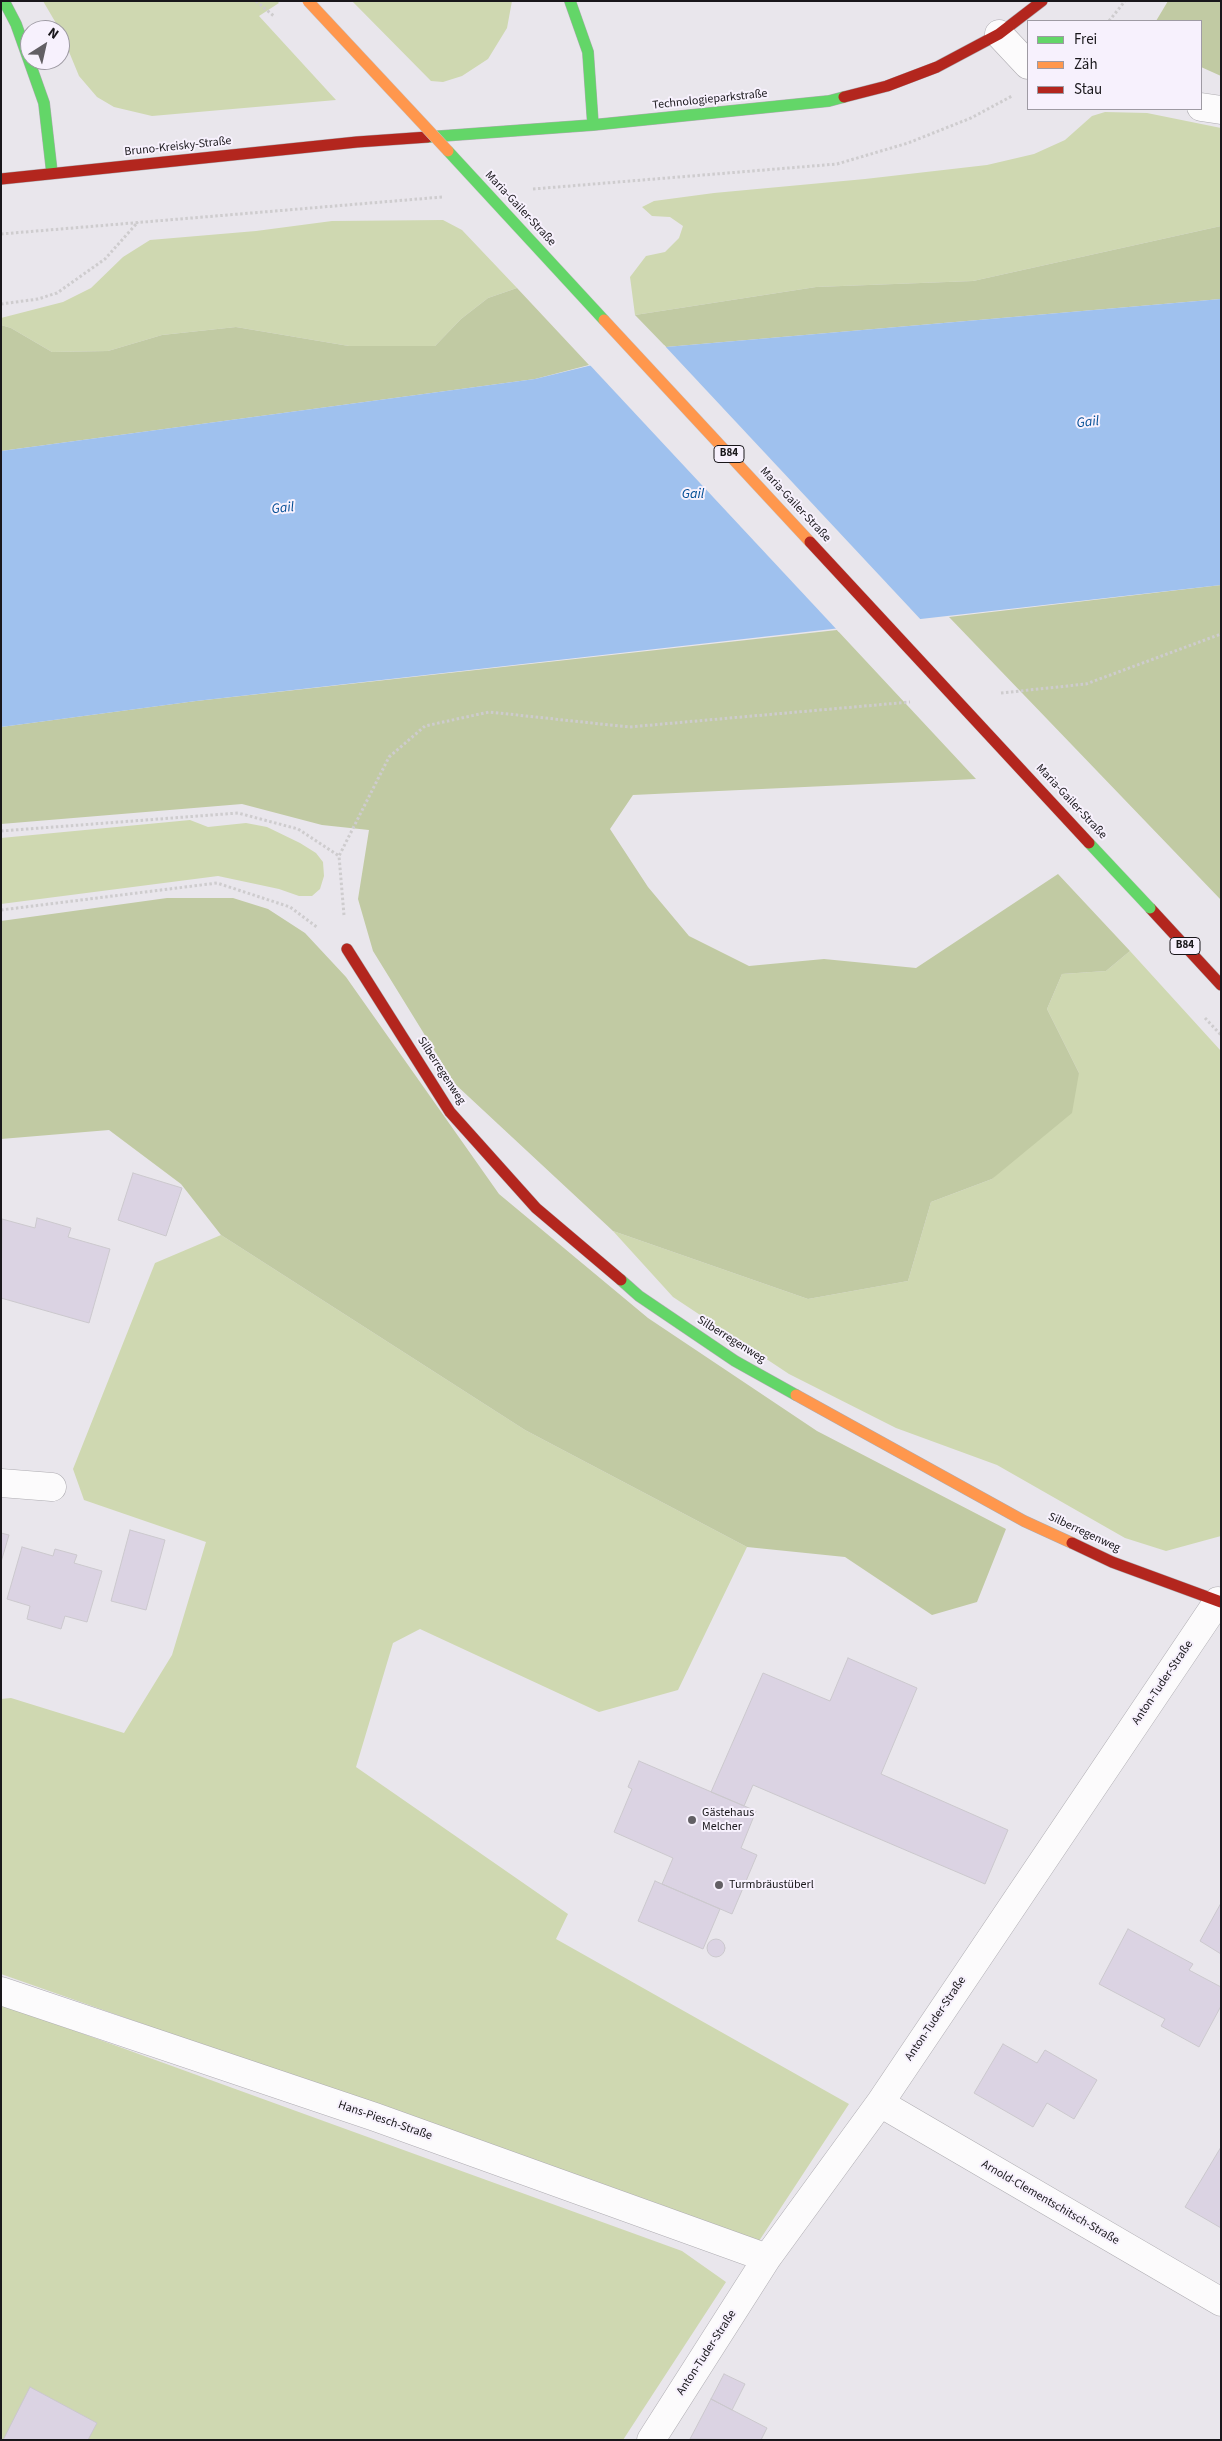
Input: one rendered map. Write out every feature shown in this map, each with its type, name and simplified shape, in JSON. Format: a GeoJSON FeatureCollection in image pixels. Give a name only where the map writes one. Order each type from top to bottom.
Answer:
{"type":"FeatureCollection","features":[{"type":"Feature","properties":{"kind":"street"},"geometry":{"type":"LineString","coordinates":[[4,1],[16,24],[44,102],[52,173]]}},
{"type":"Feature","properties":{"kind":"street","name":"Maria-Gailer-Straße"},"geometry":{"type":"LineString","coordinates":[[308,1],[1221,985]]}},
{"type":"Feature","properties":{"kind":"street"},"geometry":{"type":"LineString","coordinates":[[570,1],[588,52],[594,125]]}},
{"type":"Feature","properties":{"kind":"street","name":"Technologieparkstraße"},"geometry":{"type":"LineString","coordinates":[[357,142],[594,125],[829,102],[887,86],[937,67],[998,34],[1042,1]]}},
{"type":"Feature","properties":{"kind":"street"},"geometry":{"type":"LineString","coordinates":[[998,34],[1027,64]]}},
{"type":"Feature","properties":{"kind":"street"},"geometry":{"type":"LineString","coordinates":[[1202,107],[1221,110]]}},
{"type":"Feature","properties":{"kind":"street","name":"Bruno-Kreisky-Straße"},"geometry":{"type":"LineString","coordinates":[[1,179],[357,142]]}},
{"type":"Feature","properties":{"kind":"street","name":"Silberregenweg"},"geometry":{"type":"LineString","coordinates":[[347,949],[450,1112],[536,1208],[639,1296],[735,1361],[1024,1520],[1112,1562],[1220,1601]]}},
{"type":"Feature","properties":{"kind":"street"},"geometry":{"type":"LineString","coordinates":[[1,1483],[52,1487]]}},
{"type":"Feature","properties":{"kind":"street","name":"Anton-Tuder-Straße"},"geometry":{"type":"LineString","coordinates":[[652,2440],[767,2258],[880,2103],[1220,1601]]}},
{"type":"Feature","properties":{"kind":"street","name":"Hans-Piesch-Straße"},"geometry":{"type":"LineString","coordinates":[[1,1991],[375,2117],[767,2258]]}},
{"type":"Feature","properties":{"kind":"street","name":"Arnold-Clementschitsch-Straße"},"geometry":{"type":"LineString","coordinates":[[880,2103],[1221,2302]]}},
{"type":"Feature","properties":{"kind":"path"},"geometry":{"type":"LineString","coordinates":[[256,1],[280,21]]}},
{"type":"Feature","properties":{"kind":"path"},"geometry":{"type":"LineString","coordinates":[[1110,20],[1125,1]]}},
{"type":"Feature","properties":{"kind":"path"},"geometry":{"type":"LineString","coordinates":[[532,190],[837,164],[908,143],[962,122],[1020,91]]}},
{"type":"Feature","properties":{"kind":"path"},"geometry":{"type":"LineString","coordinates":[[1,234],[443,197]]}},
{"type":"Feature","properties":{"kind":"path"},"geometry":{"type":"LineString","coordinates":[[1,304],[38,299],[56,293],[105,259],[138,222]]}},
{"type":"Feature","properties":{"kind":"path"},"geometry":{"type":"LineString","coordinates":[[996,693],[1086,684],[1221,634]]}},
{"type":"Feature","properties":{"kind":"path"},"geometry":{"type":"LineString","coordinates":[[347,949],[339,856],[389,757],[425,726],[489,712],[629,727],[917,702]]}},
{"type":"Feature","properties":{"kind":"path"},"geometry":{"type":"LineString","coordinates":[[1,831],[238,813],[298,829],[339,856]]}},
{"type":"Feature","properties":{"kind":"path"},"geometry":{"type":"LineString","coordinates":[[1,910],[217,883],[290,907],[347,949]]}},
{"type":"Feature","properties":{"kind":"green space"},"geometry":{"type":"Polygon","coordinates":[[[43,1],[277,1],[279,3],[259,16],[336,100],[152,116],[114,107],[97,97],[79,76],[70,54],[70,20],[54,20],[43,1]]]}},
{"type":"Feature","properties":{"kind":"green space"},"geometry":{"type":"Polygon","coordinates":[[[352,1],[512,1],[507,28],[488,59],[462,76],[443,82],[431,81],[352,1]]]}},
{"type":"Feature","properties":{"kind":"green space"},"geometry":{"type":"Polygon","coordinates":[[[1168,1],[1221,1],[1221,76],[1202,67],[1202,20],[1157,20],[1168,1]]]}},
{"type":"Feature","properties":{"kind":"green space"},"geometry":{"type":"Polygon","coordinates":[[[1105,112],[1147,113],[1221,128],[1221,226],[973,281],[816,287],[635,315],[630,277],[646,256],[665,252],[679,238],[683,226],[670,217],[652,216],[642,207],[654,201],[714,193],[987,165],[1034,154],[1065,140],[1092,116],[1105,112]]]}},
{"type":"Feature","properties":{"kind":"green space"},"geometry":{"type":"Polygon","coordinates":[[[443,220],[462,230],[517,288],[488,298],[461,319],[435,346],[349,346],[236,327],[162,335],[108,351],[52,352],[11,328],[1,325],[1,318],[63,302],[91,288],[123,257],[150,240],[256,231],[332,221],[443,220]]]}},
{"type":"Feature","properties":{"kind":"green space"},"geometry":{"type":"Polygon","coordinates":[[[1221,226],[1221,299],[666,347],[635,315],[816,287],[973,281],[1221,226]]]}},
{"type":"Feature","properties":{"kind":"green space"},"geometry":{"type":"Polygon","coordinates":[[[517,288],[589,365],[535,379],[1,451],[1,325],[11,328],[52,352],[108,351],[162,335],[236,327],[349,346],[435,346],[461,319],[488,298],[517,288]]]}},
{"type":"Feature","properties":{"kind":"green space"},"geometry":{"type":"Polygon","coordinates":[[[1221,585],[1221,900],[949,617],[1221,585]]]}},
{"type":"Feature","properties":{"kind":"green space"},"geometry":{"type":"Polygon","coordinates":[[[837,630],[976,779],[633,795],[610,829],[648,887],[689,936],[749,966],[824,959],[916,968],[1058,874],[1130,951],[1106,971],[1062,974],[1047,1009],[1079,1073],[1072,1113],[992,1179],[931,1202],[908,1281],[808,1299],[613,1231],[455,1084],[373,951],[358,899],[369,830],[322,825],[242,804],[1,824],[1,727],[196,701],[837,630]]]}},
{"type":"Feature","properties":{"kind":"green space"},"geometry":{"type":"Polygon","coordinates":[[[190,820],[208,827],[246,823],[267,827],[300,843],[316,853],[323,862],[324,876],[320,889],[312,896],[299,896],[279,889],[218,876],[1,904],[1,838],[190,820]]]}},
{"type":"Feature","properties":{"kind":"green space"},"geometry":{"type":"Polygon","coordinates":[[[167,898],[233,898],[268,909],[305,933],[346,977],[499,1194],[648,1318],[817,1431],[1006,1529],[977,1602],[932,1615],[845,1557],[747,1547],[525,1430],[221,1235],[181,1184],[109,1130],[1,1139],[1,921],[167,898]]]}},
{"type":"Feature","properties":{"kind":"green space"},"geometry":{"type":"Polygon","coordinates":[[[1130,951],[1221,1051],[1221,1536],[1166,1551],[1125,1538],[997,1465],[896,1428],[789,1374],[673,1297],[613,1231],[808,1299],[908,1281],[931,1202],[992,1179],[1079,1073],[1047,1009],[1062,974],[1106,971],[1130,951]]]}},
{"type":"Feature","properties":{"kind":"green space"},"geometry":{"type":"Polygon","coordinates":[[[221,1235],[525,1430],[747,1547],[678,1690],[599,1712],[420,1629],[393,1643],[356,1767],[568,1914],[556,1939],[849,2104],[759,2241],[1,1974],[1,1699],[11,1698],[124,1733],[172,1655],[206,1542],[84,1500],[73,1469],[155,1263],[221,1235]]]}},
{"type":"Feature","properties":{"kind":"green space"},"geometry":{"type":"Polygon","coordinates":[[[1,2004],[682,2251],[726,2282],[623,2440],[1,2440],[1,2004]]]}},
{"type":"Feature","properties":{"kind":"water","name":"Gail"},"geometry":{"type":"Polygon","coordinates":[[[1221,299],[1221,585],[196,701],[1,727],[1,451],[535,379],[666,347],[1221,299]]]}},
{"type":"Feature","properties":{"kind":"pier"},"geometry":{"type":"Polygon","coordinates":[[[664,345],[923,622],[839,632],[588,363],[664,345]]]}},
{"type":"Feature","properties":{"kind":"building"},"geometry":{"type":"Polygon","coordinates":[[[133,1173],[182,1188],[166,1236],[118,1220],[133,1173]]]}},
{"type":"Feature","properties":{"kind":"building"},"geometry":{"type":"Polygon","coordinates":[[[37,1218],[71,1228],[68,1237],[110,1249],[89,1323],[1,1298],[2,1219],[35,1228],[37,1218]]]}},
{"type":"Feature","properties":{"kind":"building"},"geometry":{"type":"Polygon","coordinates":[[[130,1530],[165,1540],[146,1610],[111,1601],[130,1530]]]}},
{"type":"Feature","properties":{"kind":"building"},"geometry":{"type":"Polygon","coordinates":[[[1,1533],[9,1535],[1,1562],[1,1533]]]}},
{"type":"Feature","properties":{"kind":"building"},"geometry":{"type":"Polygon","coordinates":[[[22,1547],[53,1556],[55,1549],[77,1555],[74,1563],[102,1571],[87,1622],[65,1616],[61,1629],[27,1619],[30,1606],[7,1599],[22,1547]]]}},
{"type":"Feature","properties":{"kind":"building"},"geometry":{"type":"Polygon","coordinates":[[[848,1658],[917,1688],[881,1774],[1008,1830],[985,1884],[753,1785],[744,1806],[711,1792],[763,1673],[830,1701],[848,1658]]]}},
{"type":"Feature","properties":{"kind":"building"},"geometry":{"type":"Polygon","coordinates":[[[639,1761],[756,1811],[741,1848],[757,1855],[732,1914],[662,1884],[673,1858],[614,1832],[632,1789],[628,1787],[639,1761]]]}},
{"type":"Feature","properties":{"kind":"building"},"geometry":{"type":"Polygon","coordinates":[[[655,1881],[720,1909],[703,1949],[638,1921],[655,1881]]]}},
{"type":"Feature","properties":{"kind":"building"},"geometry":{"type":"Polygon","coordinates":[[[1221,1903],[1221,1954],[1200,1941],[1221,1903]]]}},
{"type":"Feature","properties":{"kind":"building"},"geometry":{"type":"Polygon","coordinates":[[[1128,1929],[1193,1964],[1189,1970],[1221,1987],[1221,2006],[1199,2047],[1161,2026],[1165,2019],[1099,1984],[1128,1929]]]}},
{"type":"Feature","properties":{"kind":"building"},"geometry":{"type":"Polygon","coordinates":[[[716,1939],[722,1942],[725,1948],[722,1954],[716,1957],[710,1954],[707,1948],[710,1942],[716,1939]]]}},
{"type":"Feature","properties":{"kind":"building"},"geometry":{"type":"Polygon","coordinates":[[[1003,2044],[1037,2063],[1045,2050],[1097,2080],[1074,2119],[1047,2103],[1033,2127],[974,2093],[1003,2044]]]}},
{"type":"Feature","properties":{"kind":"building"},"geometry":{"type":"Polygon","coordinates":[[[1221,2147],[1221,2228],[1185,2207],[1221,2147]]]}},
{"type":"Feature","properties":{"kind":"building"},"geometry":{"type":"Polygon","coordinates":[[[724,2374],[745,2384],[732,2410],[711,2399],[724,2374]]]}},
{"type":"Feature","properties":{"kind":"building"},"geometry":{"type":"Polygon","coordinates":[[[30,2387],[97,2423],[88,2440],[3,2440],[30,2387]]]}},
{"type":"Feature","properties":{"kind":"building"},"geometry":{"type":"Polygon","coordinates":[[[711,2399],[767,2428],[761,2440],[690,2439],[711,2399]]]}},
{"type":"Feature","properties":{"kind":"traffic: fast"},"geometry":{"type":"LineString","coordinates":[[4,1],[16,24],[44,103],[52,173]]}},
{"type":"Feature","properties":{"kind":"traffic: fast"},"geometry":{"type":"LineString","coordinates":[[570,1],[588,52],[593,125]]}},
{"type":"Feature","properties":{"kind":"traffic: fast"},"geometry":{"type":"LineString","coordinates":[[428,137],[593,125],[829,101],[844,97]]}},
{"type":"Feature","properties":{"kind":"traffic: fast"},"geometry":{"type":"LineString","coordinates":[[448,151],[604,320]]}},
{"type":"Feature","properties":{"kind":"traffic: fast"},"geometry":{"type":"LineString","coordinates":[[1089,843],[1150,908]]}},
{"type":"Feature","properties":{"kind":"traffic: fast"},"geometry":{"type":"LineString","coordinates":[[621,1280],[639,1296],[735,1361],[796,1395]]}},
{"type":"Feature","properties":{"kind":"traffic: slow"},"geometry":{"type":"LineString","coordinates":[[308,1],[448,151]]}},
{"type":"Feature","properties":{"kind":"traffic: slow"},"geometry":{"type":"LineString","coordinates":[[604,320],[810,542]]}},
{"type":"Feature","properties":{"kind":"traffic: slow"},"geometry":{"type":"LineString","coordinates":[[796,1395],[1024,1521],[1072,1543]]}},
{"type":"Feature","properties":{"kind":"traffic: jam"},"geometry":{"type":"LineString","coordinates":[[844,97],[887,86],[937,67],[999,34],[1042,1]]}},
{"type":"Feature","properties":{"kind":"traffic: jam"},"geometry":{"type":"LineString","coordinates":[[1,179],[357,142],[428,137]]}},
{"type":"Feature","properties":{"kind":"traffic: jam"},"geometry":{"type":"LineString","coordinates":[[810,542],[1089,843]]}},
{"type":"Feature","properties":{"kind":"traffic: jam"},"geometry":{"type":"LineString","coordinates":[[1150,908],[1221,985]]}},
{"type":"Feature","properties":{"kind":"traffic: jam"},"geometry":{"type":"LineString","coordinates":[[347,949],[450,1112],[536,1208],[621,1280]]}},
{"type":"Feature","properties":{"kind":"traffic: jam"},"geometry":{"type":"LineString","coordinates":[[1072,1543],[1112,1562],[1221,1602]]}},
{"type":"Feature","properties":{"kind":"place","name":"Gästehaus Melcher"},"geometry":{"type":"Point","coordinates":[692,1820]}},
{"type":"Feature","properties":{"kind":"place","name":"Turmbräustüberl"},"geometry":{"type":"Point","coordinates":[719,1885]}}]}
